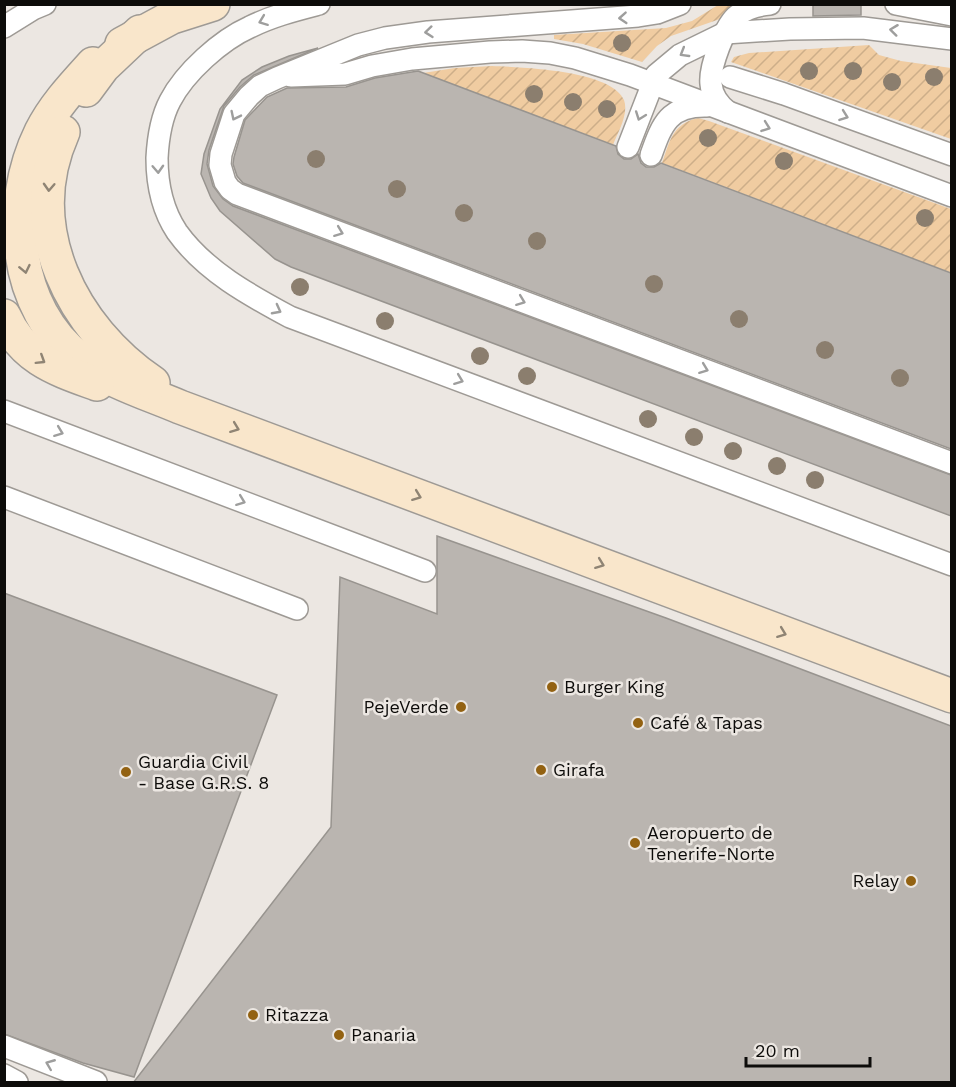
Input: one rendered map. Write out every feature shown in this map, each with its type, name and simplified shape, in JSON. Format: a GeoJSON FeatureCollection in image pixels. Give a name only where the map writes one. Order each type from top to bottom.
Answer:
{"type":"FeatureCollection","features":[{"type":"Feature","properties":{"kind":"main road"},"geometry":{"type":"LineString","coordinates":[[4,169],[27,121],[47,100],[93,64],[140,32],[172,17],[213,4]]}},
{"type":"Feature","properties":{"kind":"main road"},"geometry":{"type":"LineString","coordinates":[[140,32],[103,67],[72,111],[57,146],[49,174],[48,206],[51,237],[57,266],[91,326],[112,350],[189,410]]}},
{"type":"Feature","properties":{"kind":"main road"},"geometry":{"type":"LineString","coordinates":[[93,64],[57,106],[41,132],[29,162],[21,193],[23,262],[29,288],[44,320],[61,342],[82,360],[114,379],[189,410],[951,696]]}},
{"type":"Feature","properties":{"kind":"main road"},"geometry":{"type":"LineString","coordinates":[[4,316],[11,331],[23,347],[41,361],[110,388],[189,410]]}},
{"type":"Feature","properties":{"kind":"lane"},"geometry":{"type":"LineString","coordinates":[[4,27],[45,4]]}},
{"type":"Feature","properties":{"kind":"lane"},"geometry":{"type":"LineString","coordinates":[[319,4],[285,13],[249,27],[221,44],[192,72],[171,100],[163,119],[158,143],[157,168],[166,212],[177,232],[223,278],[290,317],[951,565]]}},
{"type":"Feature","properties":{"kind":"lane"},"geometry":{"type":"LineString","coordinates":[[680,4],[657,13],[638,16],[428,32],[385,38],[358,45],[277,78],[260,86],[249,96],[234,114],[221,154],[222,175],[230,189],[237,194],[951,463]]}},
{"type":"Feature","properties":{"kind":"lane"},"geometry":{"type":"LineString","coordinates":[[722,110],[711,84],[713,65],[725,33],[730,22],[738,14],[770,4]]}},
{"type":"Feature","properties":{"kind":"lane"},"geometry":{"type":"LineString","coordinates":[[896,4],[951,15]]}},
{"type":"Feature","properties":{"kind":"lane"},"geometry":{"type":"LineString","coordinates":[[628,147],[656,75],[669,62],[691,48],[725,33],[863,28],[951,39]]}},
{"type":"Feature","properties":{"kind":"lane"},"geometry":{"type":"LineString","coordinates":[[287,76],[345,74],[372,66],[412,59],[522,51],[550,53],[575,58],[652,84],[951,196]]}},
{"type":"Feature","properties":{"kind":"lane"},"geometry":{"type":"LineString","coordinates":[[730,77],[784,94],[951,155]]}},
{"type":"Feature","properties":{"kind":"lane"},"geometry":{"type":"LineString","coordinates":[[651,155],[660,129],[676,112],[686,107],[722,110]]}},
{"type":"Feature","properties":{"kind":"lane"},"geometry":{"type":"LineString","coordinates":[[4,411],[425,571]]}},
{"type":"Feature","properties":{"kind":"lane"},"geometry":{"type":"LineString","coordinates":[[4,497],[297,609]]}},
{"type":"Feature","properties":{"kind":"lane"},"geometry":{"type":"LineString","coordinates":[[4,1046],[96,1083]]}},
{"type":"Feature","properties":{"kind":"lane"},"geometry":{"type":"LineString","coordinates":[[4,1075],[18,1083]]}},
{"type":"Feature","properties":{"kind":"shaded area"},"geometry":{"type":"Polygon","coordinates":[[[718,5],[742,5],[720,19],[671,36],[657,46],[642,62],[583,44],[554,39],[554,35],[666,28],[692,21],[718,5]]]}},
{"type":"Feature","properties":{"kind":"shaded area"},"geometry":{"type":"Polygon","coordinates":[[[869,45],[879,55],[901,61],[951,68],[951,139],[731,62],[734,57],[749,53],[869,45]]]}},
{"type":"Feature","properties":{"kind":"shaded area"},"geometry":{"type":"Polygon","coordinates":[[[492,66],[564,72],[602,82],[616,90],[624,100],[625,111],[613,145],[423,73],[492,66]]]}},
{"type":"Feature","properties":{"kind":"shaded area"},"geometry":{"type":"Polygon","coordinates":[[[698,118],[951,209],[951,273],[662,163],[677,129],[698,118]]]}},
{"type":"Feature","properties":{"kind":"building"},"geometry":{"type":"Polygon","coordinates":[[[813,4],[861,4],[861,15],[813,16],[813,4]]]}},
{"type":"Feature","properties":{"kind":"building"},"geometry":{"type":"Polygon","coordinates":[[[318,48],[254,75],[224,106],[209,150],[207,164],[213,186],[223,199],[233,206],[951,475],[951,516],[275,259],[220,211],[211,198],[201,174],[204,154],[220,109],[242,80],[262,67],[318,48]]]}},
{"type":"Feature","properties":{"kind":"building"},"geometry":{"type":"Polygon","coordinates":[[[418,71],[616,146],[618,154],[624,159],[631,159],[638,154],[641,163],[646,167],[654,167],[661,163],[951,273],[951,449],[243,183],[237,176],[233,164],[234,157],[245,120],[267,97],[287,88],[346,87],[375,78],[418,71]]]}},
{"type":"Feature","properties":{"kind":"building","name":"Aeropuerto de Tenerife-Norte"},"geometry":{"type":"Polygon","coordinates":[[[437,536],[666,618],[951,726],[951,1083],[133,1083],[331,827],[340,577],[437,614],[437,536]]]}},
{"type":"Feature","properties":{"kind":"building","name":"Guardia Civil - Base G.R.S. 8"},"geometry":{"type":"Polygon","coordinates":[[[4,593],[277,695],[134,1077],[83,1063],[4,1034],[4,593]]]}},
{"type":"Feature","properties":{"kind":"place","name":"Burger King"},"geometry":{"type":"Point","coordinates":[552,687]}},
{"type":"Feature","properties":{"kind":"place","name":"PejeVerde"},"geometry":{"type":"Point","coordinates":[461,707]}},
{"type":"Feature","properties":{"kind":"place","name":"Café & Tapas"},"geometry":{"type":"Point","coordinates":[638,723]}},
{"type":"Feature","properties":{"kind":"place","name":"Girafa"},"geometry":{"type":"Point","coordinates":[541,770]}},
{"type":"Feature","properties":{"kind":"place","name":"Guardia Civil - Base G.R.S. 8"},"geometry":{"type":"Point","coordinates":[126,772]}},
{"type":"Feature","properties":{"kind":"place","name":"Aeropuerto de Tenerife-Norte"},"geometry":{"type":"Point","coordinates":[635,843]}},
{"type":"Feature","properties":{"kind":"place","name":"Relay"},"geometry":{"type":"Point","coordinates":[911,881]}},
{"type":"Feature","properties":{"kind":"place","name":"Ritazza"},"geometry":{"type":"Point","coordinates":[253,1015]}},
{"type":"Feature","properties":{"kind":"place","name":"Panaria"},"geometry":{"type":"Point","coordinates":[339,1035]}}]}
